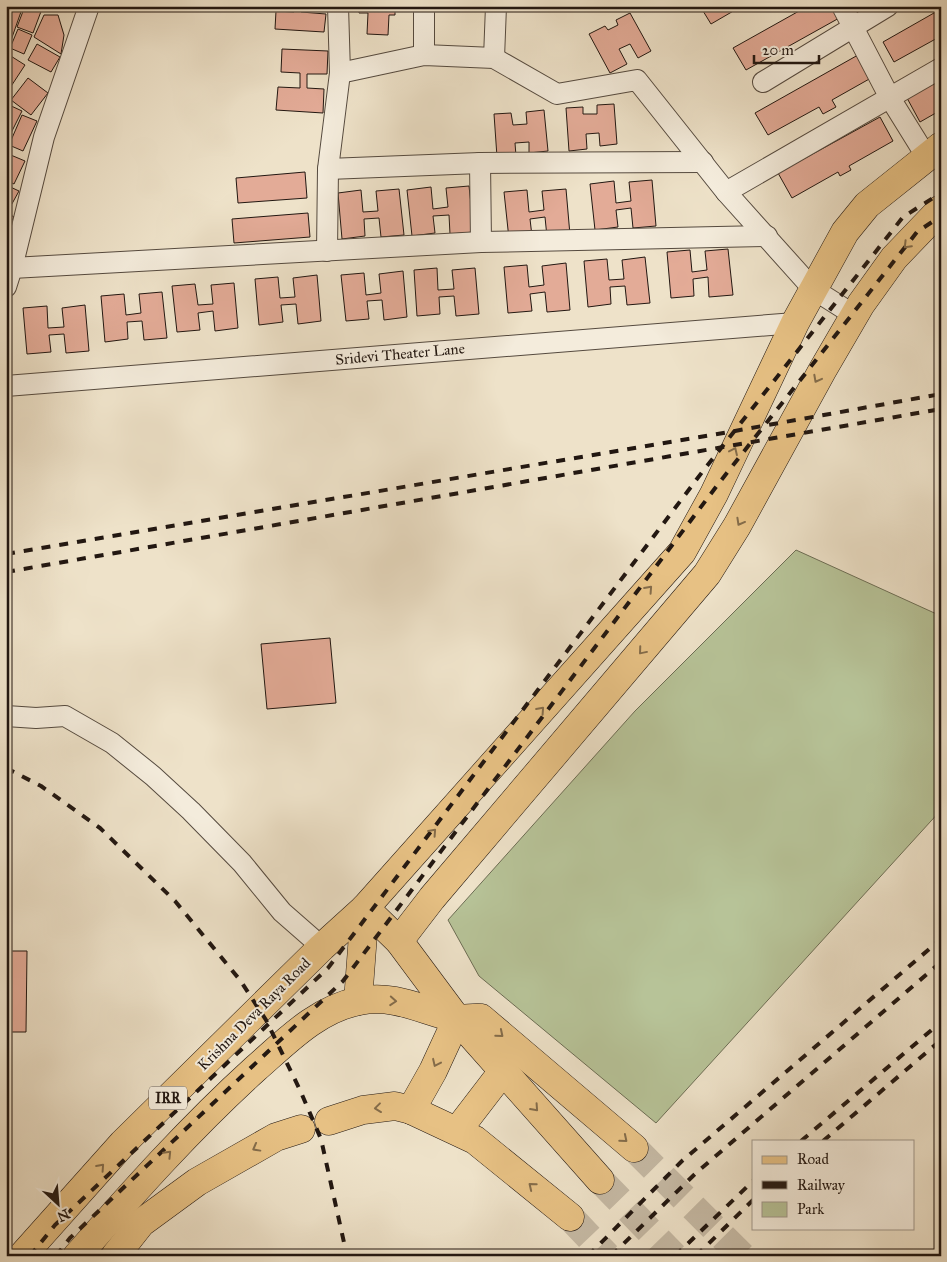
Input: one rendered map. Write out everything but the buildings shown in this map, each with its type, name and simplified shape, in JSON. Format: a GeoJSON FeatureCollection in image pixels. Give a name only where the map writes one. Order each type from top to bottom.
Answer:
{"type":"FeatureCollection","features":[{"type":"Feature","properties":{"kind":"main road","name":"Krishna Deva Raya Road"},"geometry":{"type":"LineString","coordinates":[[22,1256],[123,1143],[364,908],[682,552],[714,494],[795,322],[846,232],[867,205],[934,151]]}},
{"type":"Feature","properties":{"kind":"main road"},"geometry":{"type":"LineString","coordinates":[[399,941],[432,898],[707,574],[738,526],[854,315],[894,258],[941,209]]}},
{"type":"Feature","properties":{"kind":"main road"},"geometry":{"type":"LineString","coordinates":[[364,908],[399,941],[457,1019],[600,1180]]}},
{"type":"Feature","properties":{"kind":"main road"},"geometry":{"type":"LineString","coordinates":[[358,1001],[364,908]]}},
{"type":"Feature","properties":{"kind":"main road","name":"IRR"},"geometry":{"type":"LineString","coordinates":[[77,1256],[147,1176],[214,1106],[299,1030],[329,1011],[358,1001],[405,1002],[457,1019],[481,1018],[634,1148]]}},
{"type":"Feature","properties":{"kind":"main road"},"geometry":{"type":"LineString","coordinates":[[411,1110],[433,1071],[457,1019]]}},
{"type":"Feature","properties":{"kind":"main road"},"geometry":{"type":"LineString","coordinates":[[457,1131],[503,1072]]}},
{"type":"Feature","properties":{"kind":"main road"},"geometry":{"type":"LineString","coordinates":[[329,1120],[363,1110],[395,1106],[411,1110],[475,1140],[570,1217]]}},
{"type":"Feature","properties":{"kind":"main road"},"geometry":{"type":"LineString","coordinates":[[115,1256],[141,1223],[197,1182],[276,1137],[301,1129]]}},
{"type":"Feature","properties":{"kind":"street"},"geometry":{"type":"LineString","coordinates":[[88,6],[44,137],[9,278],[326,251],[481,242],[766,236]]}},
{"type":"Feature","properties":{"kind":"street"},"geometry":{"type":"LineString","coordinates":[[326,251],[328,169],[340,73],[338,6]]}},
{"type":"Feature","properties":{"kind":"street"},"geometry":{"type":"LineString","coordinates":[[424,6],[424,55]]}},
{"type":"Feature","properties":{"kind":"street"},"geometry":{"type":"LineString","coordinates":[[494,58],[496,6]]}},
{"type":"Feature","properties":{"kind":"street"},"geometry":{"type":"LineString","coordinates":[[842,6],[890,98],[934,151]]}},
{"type":"Feature","properties":{"kind":"street"},"geometry":{"type":"LineString","coordinates":[[763,82],[888,6]]}},
{"type":"Feature","properties":{"kind":"street"},"geometry":{"type":"LineString","coordinates":[[340,73],[424,55],[494,58],[557,94],[637,80],[726,192],[813,289],[854,315]]}},
{"type":"Feature","properties":{"kind":"street"},"geometry":{"type":"LineString","coordinates":[[726,192],[941,68]]}},
{"type":"Feature","properties":{"kind":"street"},"geometry":{"type":"LineString","coordinates":[[328,169],[480,163],[703,162]]}},
{"type":"Feature","properties":{"kind":"street"},"geometry":{"type":"LineString","coordinates":[[480,163],[481,242]]}},
{"type":"Feature","properties":{"kind":"street","name":"Sridevi Theater Lane"},"geometry":{"type":"LineString","coordinates":[[6,386],[795,322]]}},
{"type":"Feature","properties":{"kind":"street"},"geometry":{"type":"LineString","coordinates":[[6,716],[36,718],[65,716],[112,743],[153,776],[191,811],[242,863],[282,912],[322,947]]}},
{"type":"Feature","properties":{"kind":"green space"},"geometry":{"type":"Polygon","coordinates":[[[796,550],[941,616],[941,810],[656,1123],[479,976],[448,920],[635,711],[796,550]]]}},
{"type":"Feature","properties":{"kind":"tunnel"},"geometry":{"type":"LineString","coordinates":[[634,1148],[742,1256]]}},
{"type":"Feature","properties":{"kind":"tunnel"},"geometry":{"type":"LineString","coordinates":[[600,1180],[674,1256]]}},
{"type":"Feature","properties":{"kind":"tunnel"},"geometry":{"type":"LineString","coordinates":[[570,1217],[607,1256]]}},
{"type":"Feature","properties":{"kind":"railway"},"geometry":{"type":"LineString","coordinates":[[30,1256],[55,1225],[328,968],[703,471],[903,217],[941,193]]}},
{"type":"Feature","properties":{"kind":"railway"},"geometry":{"type":"LineString","coordinates":[[56,1256],[70,1238],[343,981],[719,483],[917,232],[941,216]]}},
{"type":"Feature","properties":{"kind":"railway"},"geometry":{"type":"LineString","coordinates":[[6,554],[729,432],[941,394]]}},
{"type":"Feature","properties":{"kind":"railway"},"geometry":{"type":"LineString","coordinates":[[6,572],[941,409]]}},
{"type":"Feature","properties":{"kind":"railway"},"geometry":{"type":"LineString","coordinates":[[6,768],[41,786],[100,828],[175,901],[240,980],[266,1020],[321,1139],[347,1256]]}},
{"type":"Feature","properties":{"kind":"railway"},"geometry":{"type":"LineString","coordinates":[[588,1256],[682,1161],[941,939]]}},
{"type":"Feature","properties":{"kind":"railway"},"geometry":{"type":"LineString","coordinates":[[611,1256],[696,1173],[941,962]]}},
{"type":"Feature","properties":{"kind":"railway"},"geometry":{"type":"LineString","coordinates":[[802,1140],[941,1022]]}},
{"type":"Feature","properties":{"kind":"railway"},"geometry":{"type":"LineString","coordinates":[[824,1140],[941,1040]]}},
{"type":"Feature","properties":{"kind":"railway"},"geometry":{"type":"LineString","coordinates":[[675,1256],[752,1182]]}},
{"type":"Feature","properties":{"kind":"railway"},"geometry":{"type":"LineString","coordinates":[[696,1256],[752,1201]]}}]}
